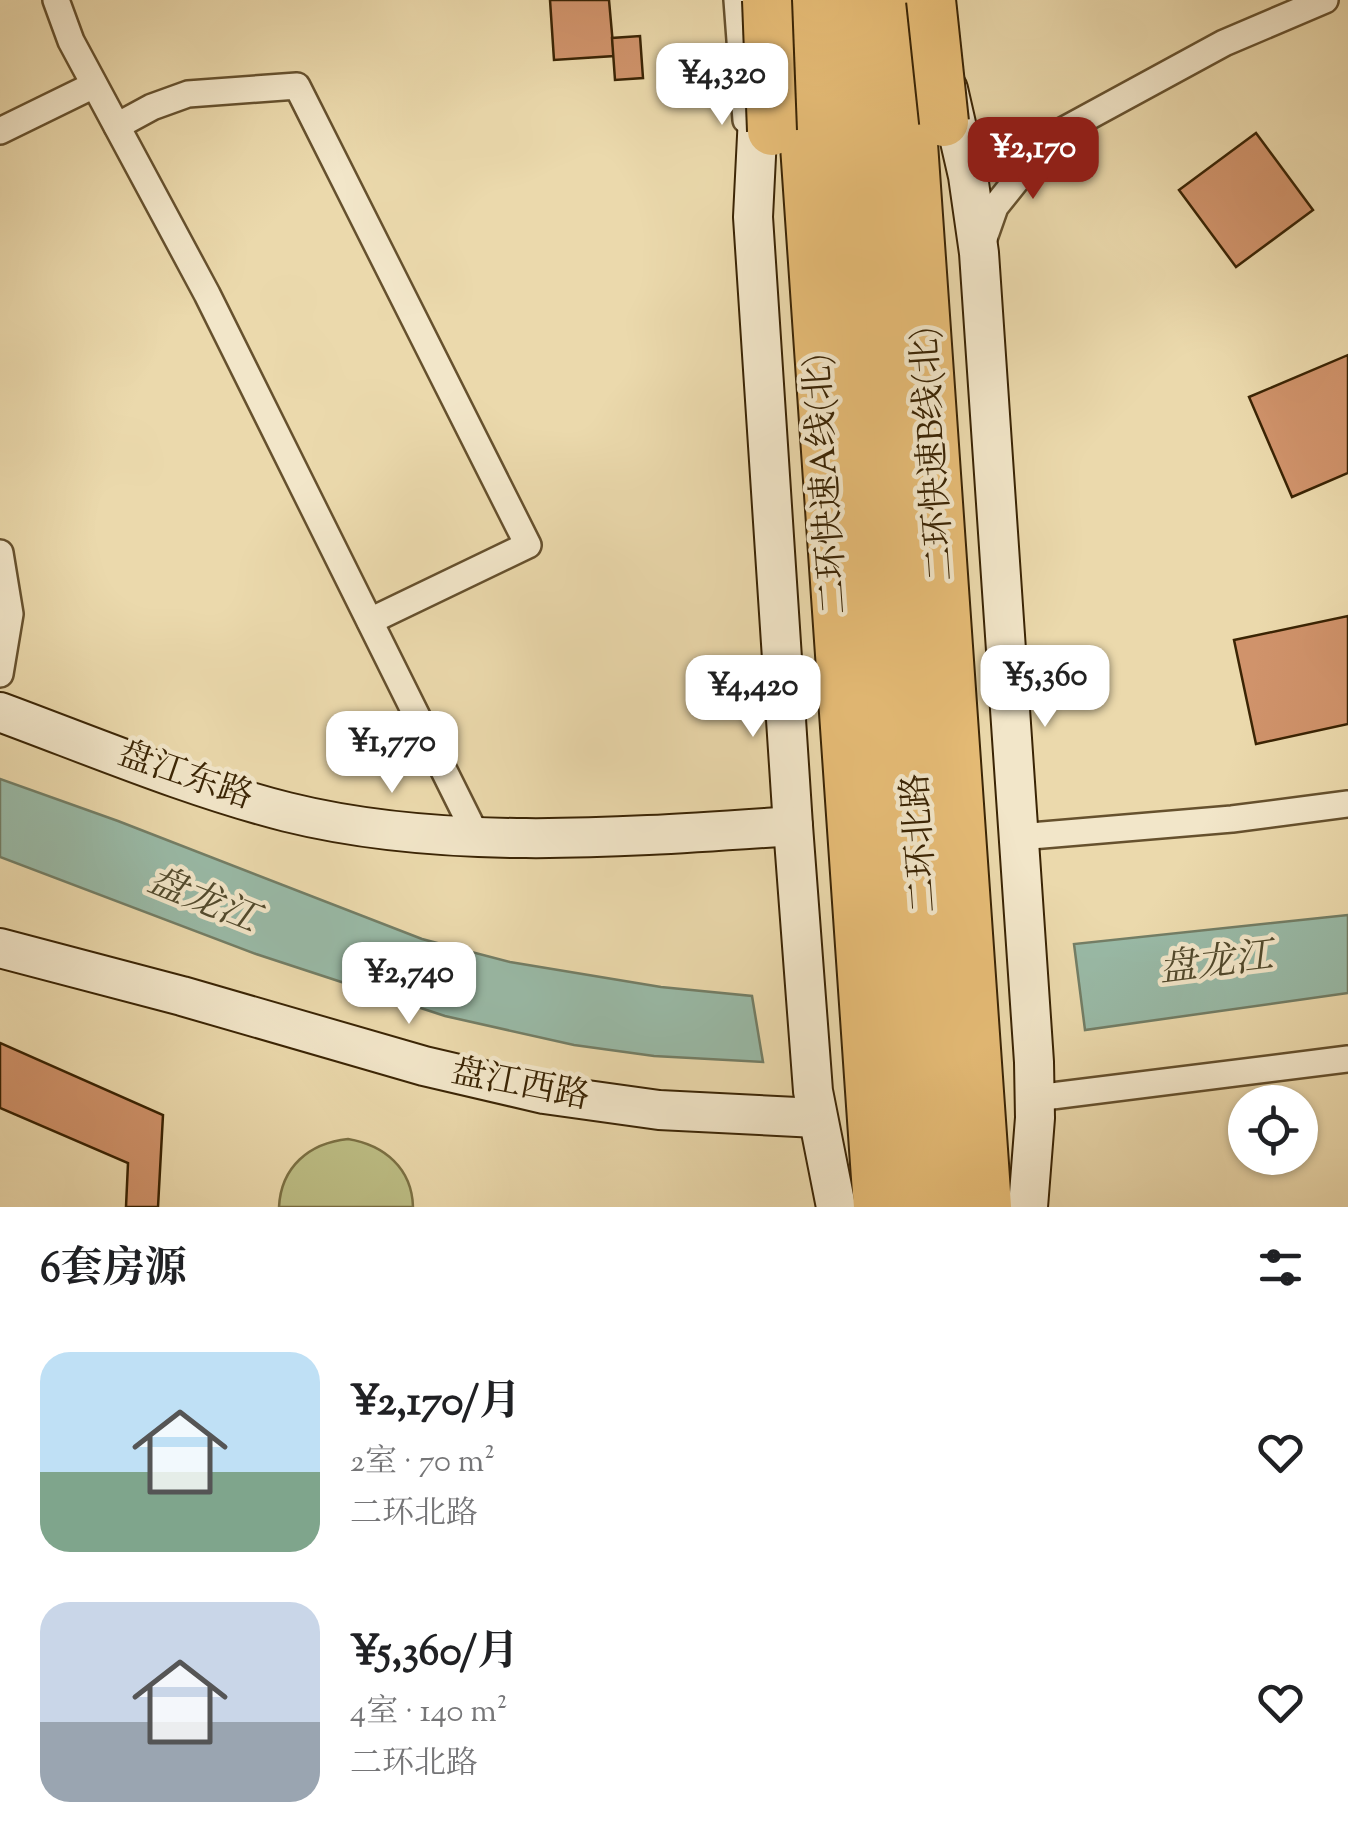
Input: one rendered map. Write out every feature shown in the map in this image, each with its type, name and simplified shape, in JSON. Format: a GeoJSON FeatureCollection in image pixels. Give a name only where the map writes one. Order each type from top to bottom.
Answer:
{"type":"FeatureCollection","features":[{"type":"Feature","properties":{"kind":"highway"},"geometry":{"type":"LineString","coordinates":[[770,0],[771,114],[806,822],[846,1207]]}},
{"type":"Feature","properties":{"kind":"highway","name":"二环快速A线(北)"},"geometry":{"type":"LineString","coordinates":[[795,0],[878,1207]]}},
{"type":"Feature","properties":{"kind":"highway","name":"二环快速B线(北)"},"geometry":{"type":"LineString","coordinates":[[903,0],[986,1207]]}},
{"type":"Feature","properties":{"kind":"highway"},"geometry":{"type":"LineString","coordinates":[[931,0],[1005,819],[1018,1207]]}},
{"type":"Feature","properties":{"kind":"main road"},"geometry":{"type":"LineString","coordinates":[[770,0],[755,132],[755,262],[806,822],[817,1118],[836,1207]]}},
{"type":"Feature","properties":{"kind":"main road","name":"二环北路"},"geometry":{"type":"LineString","coordinates":[[834,0],[918,1207]]}},
{"type":"Feature","properties":{"kind":"main road","name":"二环北路"},"geometry":{"type":"LineString","coordinates":[[864,0],[948,1207]]}},
{"type":"Feature","properties":{"kind":"main road"},"geometry":{"type":"LineString","coordinates":[[922,0],[960,138],[979,253],[1005,819],[1036,1098],[1028,1207]]}},
{"type":"Feature","properties":{"kind":"main road","name":"盘江东路"},"geometry":{"type":"LineString","coordinates":[[0,712],[286,812],[418,834],[675,834],[806,822]]}},
{"type":"Feature","properties":{"kind":"main road","name":"盘江西路"},"geometry":{"type":"LineString","coordinates":[[0,948],[424,1066],[544,1094],[659,1110],[817,1118]]}},
{"type":"Feature","properties":{"kind":"street"},"geometry":{"type":"LineString","coordinates":[[56,0],[70,41],[207,294],[476,836]]}},
{"type":"Feature","properties":{"kind":"street"},"geometry":{"type":"LineString","coordinates":[[737,0],[755,262]]}},
{"type":"Feature","properties":{"kind":"street"},"geometry":{"type":"LineString","coordinates":[[944,0],[960,138],[973,160],[996,167],[1224,43],[1325,0]]}},
{"type":"Feature","properties":{"kind":"street"},"geometry":{"type":"LineString","coordinates":[[0,131],[94,85]]}},
{"type":"Feature","properties":{"kind":"street"},"geometry":{"type":"LineString","coordinates":[[117,126],[188,94],[297,86],[528,545],[370,621]]}},
{"type":"Feature","properties":{"kind":"street"},"geometry":{"type":"LineString","coordinates":[[979,253],[995,207],[1032,158],[1063,133]]}},
{"type":"Feature","properties":{"kind":"street"},"geometry":{"type":"LineString","coordinates":[[0,553],[10,614],[0,674]]}},
{"type":"Feature","properties":{"kind":"street"},"geometry":{"type":"LineString","coordinates":[[1005,819],[1232,819],[1348,804]]}},
{"type":"Feature","properties":{"kind":"street"},"geometry":{"type":"LineString","coordinates":[[1036,1098],[1348,1059]]}},
{"type":"Feature","properties":{"kind":"green space"},"geometry":{"type":"Polygon","coordinates":[[[348,1139],[373,1147],[394,1161],[407,1181],[413,1207],[279,1207],[285,1180],[300,1160],[321,1146],[348,1139]]]}},
{"type":"Feature","properties":{"kind":"water","name":"盘龙江"},"geometry":{"type":"Polygon","coordinates":[[[0,779],[422,939],[510,962],[661,987],[752,996],[763,1062],[654,1056],[574,1045],[445,1016],[256,954],[0,857],[0,779]]]}},
{"type":"Feature","properties":{"kind":"water","name":"盘龙江"},"geometry":{"type":"Polygon","coordinates":[[[1348,915],[1348,993],[1085,1030],[1074,944],[1348,915]]]}},
{"type":"Feature","properties":{"kind":"building"},"geometry":{"type":"Polygon","coordinates":[[[550,0],[609,0],[614,56],[554,60],[550,0]]]}},
{"type":"Feature","properties":{"kind":"building"},"geometry":{"type":"Polygon","coordinates":[[[640,36],[643,78],[615,80],[612,38],[640,36]]]}},
{"type":"Feature","properties":{"kind":"building"},"geometry":{"type":"Polygon","coordinates":[[[1256,133],[1313,210],[1236,267],[1179,190],[1256,133]]]}},
{"type":"Feature","properties":{"kind":"building"},"geometry":{"type":"Polygon","coordinates":[[[1348,355],[1348,473],[1292,497],[1249,397],[1348,355]]]}},
{"type":"Feature","properties":{"kind":"building"},"geometry":{"type":"Polygon","coordinates":[[[1348,616],[1348,724],[1256,744],[1234,640],[1348,616]]]}},
{"type":"Feature","properties":{"kind":"building"},"geometry":{"type":"Polygon","coordinates":[[[0,1043],[163,1115],[158,1207],[126,1207],[128,1163],[0,1108],[0,1043]]]}}]}
